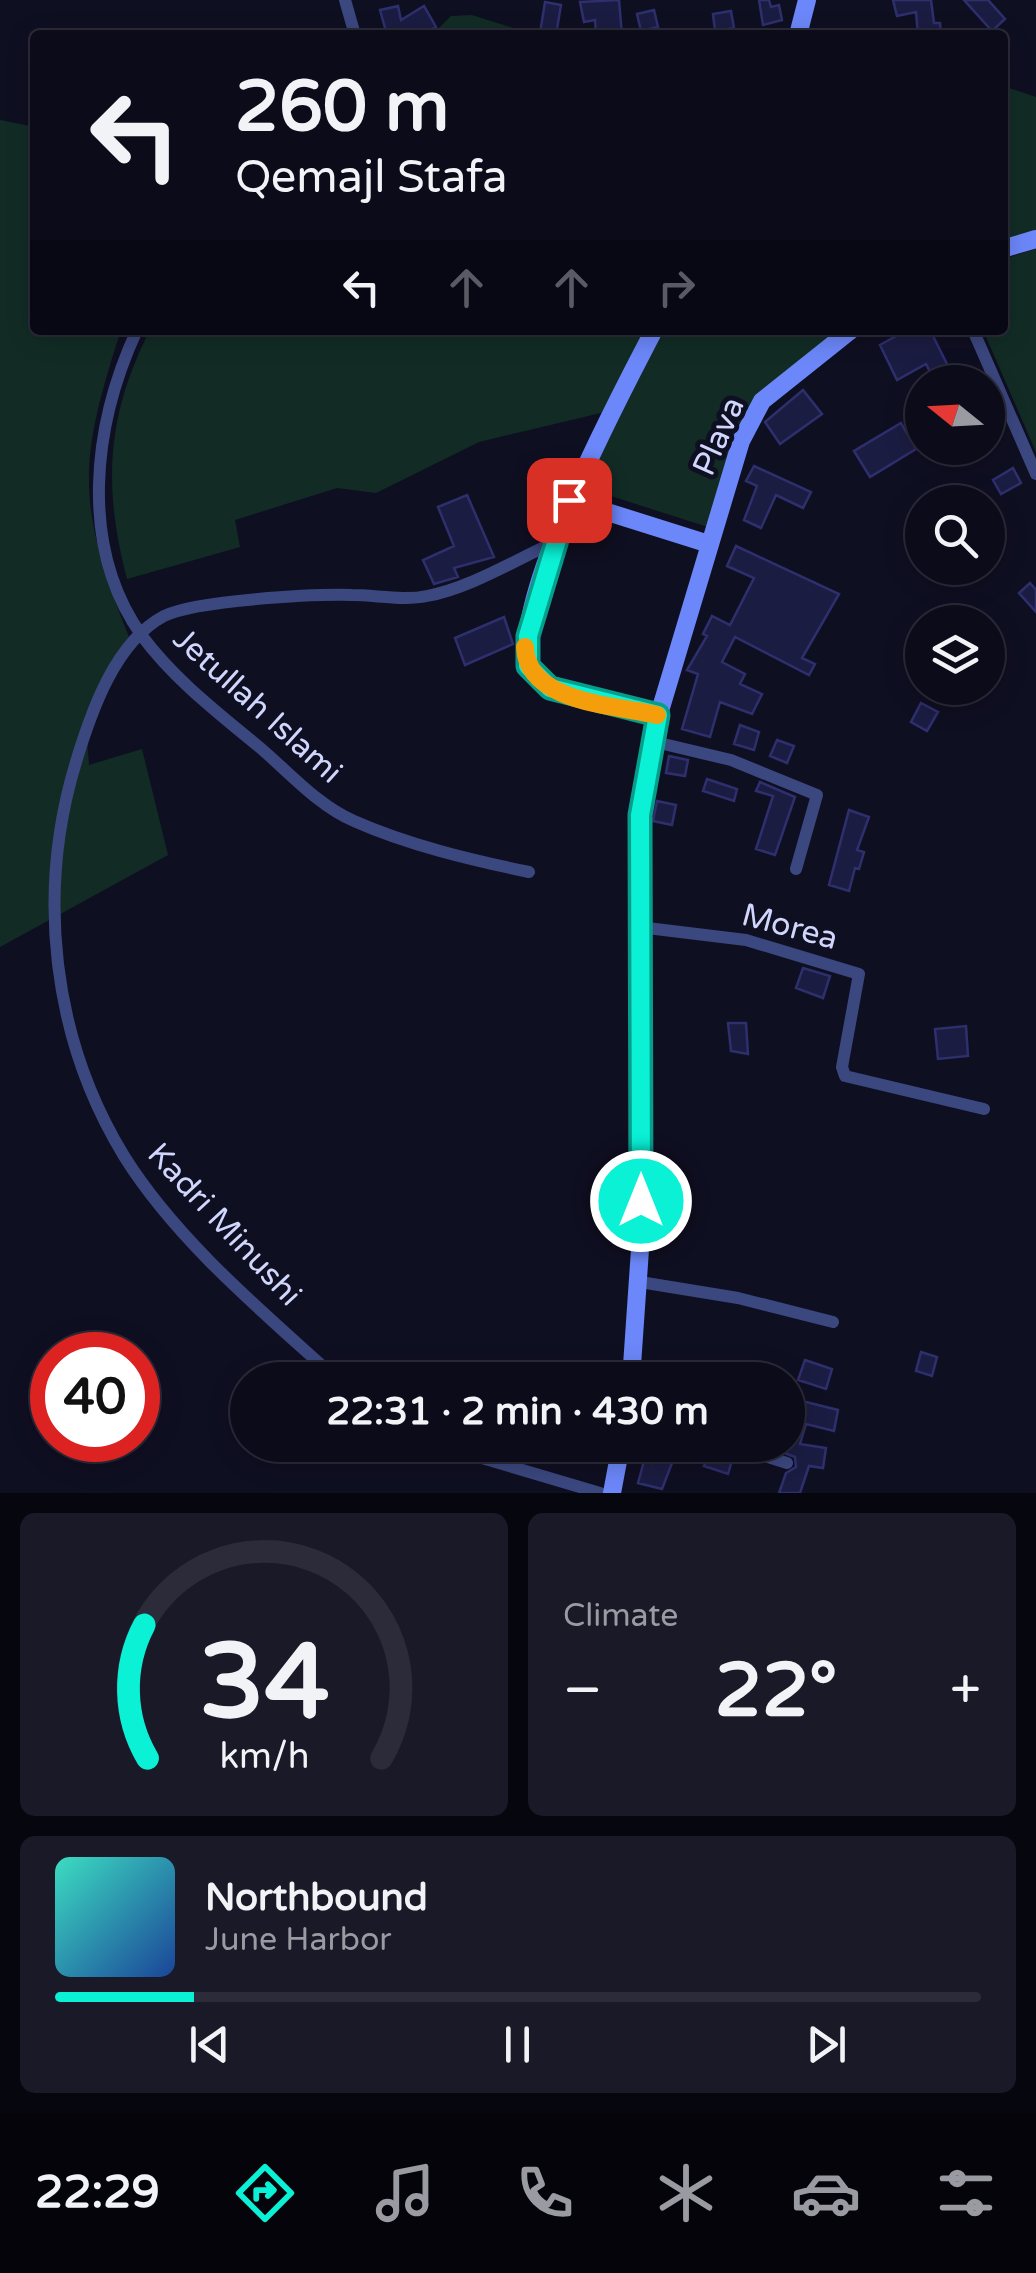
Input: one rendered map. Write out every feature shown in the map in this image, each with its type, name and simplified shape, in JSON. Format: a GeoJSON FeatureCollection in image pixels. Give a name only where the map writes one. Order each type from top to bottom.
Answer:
{"type":"FeatureCollection","features":[{"type":"Feature","properties":{"kind":"street"},"geometry":{"type":"LineString","coordinates":[[344,0],[353,30]]}},
{"type":"Feature","properties":{"kind":"street"},"geometry":{"type":"LineString","coordinates":[[799,30],[808,0]]}},
{"type":"Feature","properties":{"kind":"street"},"geometry":{"type":"LineString","coordinates":[[1008,247],[1036,240]]}},
{"type":"Feature","properties":{"kind":"street","name":"Jetullah Islami"},"geometry":{"type":"LineString","coordinates":[[134,335],[108,416],[98,484],[106,554],[122,599],[141,634],[184,683],[342,815],[486,863],[530,872]]}},
{"type":"Feature","properties":{"kind":"street"},"geometry":{"type":"LineString","coordinates":[[652,335],[569,500],[525,646],[533,676],[564,693],[658,715]]}},
{"type":"Feature","properties":{"kind":"street","name":"Plava"},"geometry":{"type":"LineString","coordinates":[[633,1362],[640,1282],[640,815],[651,741],[709,544],[752,416],[774,390],[845,335]]}},
{"type":"Feature","properties":{"kind":"street"},"geometry":{"type":"LineString","coordinates":[[975,335],[1036,474]]}},
{"type":"Feature","properties":{"kind":"street"},"geometry":{"type":"LineString","coordinates":[[569,500],[709,544]]}},
{"type":"Feature","properties":{"kind":"street"},"geometry":{"type":"LineString","coordinates":[[141,634],[168,614],[195,609],[308,596],[429,596],[553,543]]}},
{"type":"Feature","properties":{"kind":"street","name":"Kadri Minushi"},"geometry":{"type":"LineString","coordinates":[[141,634],[115,670],[92,715],[61,821],[54,920],[68,1019],[93,1096],[146,1186],[200,1247],[319,1362]]}},
{"type":"Feature","properties":{"kind":"street"},"geometry":{"type":"LineString","coordinates":[[651,741],[731,760],[816,795],[796,869]]}},
{"type":"Feature","properties":{"kind":"street","name":"Morea"},"geometry":{"type":"LineString","coordinates":[[639,927],[746,940],[859,974],[842,1067],[845,1076],[984,1110]]}},
{"type":"Feature","properties":{"kind":"street"},"geometry":{"type":"LineString","coordinates":[[640,1282],[755,1302],[833,1322]]}},
{"type":"Feature","properties":{"kind":"street"},"geometry":{"type":"LineString","coordinates":[[495,1462],[600,1493]]}},
{"type":"Feature","properties":{"kind":"street"},"geometry":{"type":"LineString","coordinates":[[612,1493],[618,1462]]}},
{"type":"Feature","properties":{"kind":"green space"},"geometry":{"type":"Polygon","coordinates":[[[472,15],[520,30],[437,30],[451,16],[472,15]]]}},
{"type":"Feature","properties":{"kind":"green space"},"geometry":{"type":"Polygon","coordinates":[[[1008,88],[1036,97],[1036,231],[1008,239],[1008,88]]]}},
{"type":"Feature","properties":{"kind":"green space"},"geometry":{"type":"Polygon","coordinates":[[[0,120],[30,126],[30,335],[120,335],[96,416],[89,485],[100,552],[129,637],[85,715],[89,765],[142,749],[168,855],[0,947],[0,120]]]}},
{"type":"Feature","properties":{"kind":"green space"},"geometry":{"type":"Polygon","coordinates":[[[1036,249],[1036,452],[1005,381],[1005,365],[998,365],[985,335],[1008,335],[1008,257],[1036,249]]]}},
{"type":"Feature","properties":{"kind":"green space"},"geometry":{"type":"Polygon","coordinates":[[[148,335],[643,335],[605,412],[479,442],[376,493],[337,488],[235,520],[240,547],[127,579],[114,513],[113,452],[124,392],[148,335]]]}},
{"type":"Feature","properties":{"kind":"green space"},"geometry":{"type":"Polygon","coordinates":[[[658,335],[833,335],[765,391],[708,527],[592,490],[587,482],[658,335]]]}},
{"type":"Feature","properties":{"kind":"building"},"geometry":{"type":"Polygon","coordinates":[[[619,0],[622,30],[596,30],[595,20],[584,22],[580,2],[619,0]]]}},
{"type":"Feature","properties":{"kind":"building"},"geometry":{"type":"Polygon","coordinates":[[[759,0],[769,0],[771,7],[779,5],[782,20],[763,25],[759,0]]]}},
{"type":"Feature","properties":{"kind":"building"},"geometry":{"type":"Polygon","coordinates":[[[893,0],[931,0],[934,23],[940,23],[941,30],[918,30],[916,12],[897,16],[893,0]]]}},
{"type":"Feature","properties":{"kind":"building"},"geometry":{"type":"Polygon","coordinates":[[[964,0],[988,0],[1005,19],[991,30],[964,0]]]}},
{"type":"Feature","properties":{"kind":"building"},"geometry":{"type":"Polygon","coordinates":[[[545,2],[561,5],[557,30],[540,30],[545,2]]]}},
{"type":"Feature","properties":{"kind":"building"},"geometry":{"type":"Polygon","coordinates":[[[398,6],[401,20],[424,6],[436,27],[386,30],[380,10],[398,6]]]}},
{"type":"Feature","properties":{"kind":"building"},"geometry":{"type":"Polygon","coordinates":[[[654,10],[658,27],[641,30],[637,14],[654,10]]]}},
{"type":"Feature","properties":{"kind":"building"},"geometry":{"type":"Polygon","coordinates":[[[731,11],[734,28],[715,30],[713,14],[731,11]]]}},
{"type":"Feature","properties":{"kind":"building"},"geometry":{"type":"Polygon","coordinates":[[[898,335],[932,335],[948,365],[905,365],[905,376],[897,380],[880,345],[898,335]]]}},
{"type":"Feature","properties":{"kind":"building"},"geometry":{"type":"Polygon","coordinates":[[[803,390],[822,414],[780,444],[765,422],[803,390]]]}},
{"type":"Feature","properties":{"kind":"building"},"geometry":{"type":"Polygon","coordinates":[[[901,423],[905,430],[905,456],[870,477],[854,451],[901,423]]]}},
{"type":"Feature","properties":{"kind":"building"},"geometry":{"type":"Polygon","coordinates":[[[754,466],[811,492],[803,508],[776,495],[761,528],[744,520],[757,486],[746,481],[754,466]]]}},
{"type":"Feature","properties":{"kind":"building"},"geometry":{"type":"Polygon","coordinates":[[[1013,468],[1021,483],[1005,492],[1005,485],[996,485],[993,480],[1013,468]]]}},
{"type":"Feature","properties":{"kind":"building"},"geometry":{"type":"Polygon","coordinates":[[[467,495],[494,557],[454,568],[458,577],[434,584],[423,560],[454,546],[438,507],[467,495]]]}},
{"type":"Feature","properties":{"kind":"building"},"geometry":{"type":"Polygon","coordinates":[[[736,546],[839,594],[802,658],[815,664],[809,675],[735,637],[722,662],[745,674],[740,684],[762,694],[752,714],[720,702],[710,737],[682,729],[698,674],[687,670],[707,636],[703,634],[712,616],[730,625],[754,578],[727,566],[736,546]]]}},
{"type":"Feature","properties":{"kind":"building"},"geometry":{"type":"Polygon","coordinates":[[[1030,583],[1036,590],[1036,612],[1019,593],[1030,583]]]}},
{"type":"Feature","properties":{"kind":"building"},"geometry":{"type":"Polygon","coordinates":[[[504,617],[513,644],[465,665],[455,638],[504,617]]]}},
{"type":"Feature","properties":{"kind":"building"},"geometry":{"type":"Polygon","coordinates":[[[920,705],[938,712],[927,731],[911,722],[920,705]]]}},
{"type":"Feature","properties":{"kind":"building"},"geometry":{"type":"Polygon","coordinates":[[[740,725],[759,732],[754,750],[734,744],[740,725]]]}},
{"type":"Feature","properties":{"kind":"building"},"geometry":{"type":"Polygon","coordinates":[[[777,740],[794,746],[787,763],[770,756],[777,740]]]}},
{"type":"Feature","properties":{"kind":"building"},"geometry":{"type":"Polygon","coordinates":[[[669,756],[688,760],[685,776],[666,773],[669,756]]]}},
{"type":"Feature","properties":{"kind":"building"},"geometry":{"type":"Polygon","coordinates":[[[707,779],[737,789],[734,801],[703,791],[707,779]]]}},
{"type":"Feature","properties":{"kind":"building"},"geometry":{"type":"Polygon","coordinates":[[[760,782],[795,797],[775,855],[756,849],[773,796],[756,791],[760,782]]]}},
{"type":"Feature","properties":{"kind":"building"},"geometry":{"type":"Polygon","coordinates":[[[657,801],[676,805],[672,825],[653,821],[657,801]]]}},
{"type":"Feature","properties":{"kind":"building"},"geometry":{"type":"Polygon","coordinates":[[[849,810],[869,817],[857,850],[864,852],[849,891],[829,885],[849,810]]]}},
{"type":"Feature","properties":{"kind":"building"},"geometry":{"type":"Polygon","coordinates":[[[803,968],[830,976],[823,998],[796,988],[803,968]]]}},
{"type":"Feature","properties":{"kind":"building"},"geometry":{"type":"Polygon","coordinates":[[[728,1023],[746,1023],[748,1054],[731,1051],[728,1023]]]}},
{"type":"Feature","properties":{"kind":"building"},"geometry":{"type":"Polygon","coordinates":[[[966,1026],[968,1056],[938,1059],[935,1029],[966,1026]]]}},
{"type":"Feature","properties":{"kind":"building"},"geometry":{"type":"Polygon","coordinates":[[[921,1352],[937,1357],[932,1376],[916,1371],[921,1352]]]}},
{"type":"Feature","properties":{"kind":"building"},"geometry":{"type":"Polygon","coordinates":[[[804,1362],[832,1369],[826,1389],[805,1382],[804,1362]]]}},
{"type":"Feature","properties":{"kind":"building"},"geometry":{"type":"Polygon","coordinates":[[[805,1402],[838,1410],[834,1431],[806,1424],[805,1427],[805,1402]]]}},
{"type":"Feature","properties":{"kind":"building"},"geometry":{"type":"Polygon","coordinates":[[[805,1445],[826,1448],[823,1468],[809,1466],[800,1493],[779,1493],[786,1473],[796,1467],[796,1462],[805,1462],[805,1445]]]}},
{"type":"Feature","properties":{"kind":"building"},"geometry":{"type":"Polygon","coordinates":[[[644,1462],[672,1462],[662,1489],[638,1483],[644,1462]]]}},
{"type":"Feature","properties":{"kind":"building"},"geometry":{"type":"Polygon","coordinates":[[[706,1462],[732,1462],[728,1474],[704,1466],[706,1462]]]}},
{"type":"Feature","properties":{"kind":"slow traffic"},"geometry":{"type":"LineString","coordinates":[[525,647],[528,666],[540,683],[564,693],[657,715]]}},
{"type":"Feature","properties":{"kind":"route"},"geometry":{"type":"LineString","coordinates":[[569,500],[558,524],[525,646],[528,666],[540,683],[550,688],[658,715],[648,753],[640,815],[641,1201]]}}]}
